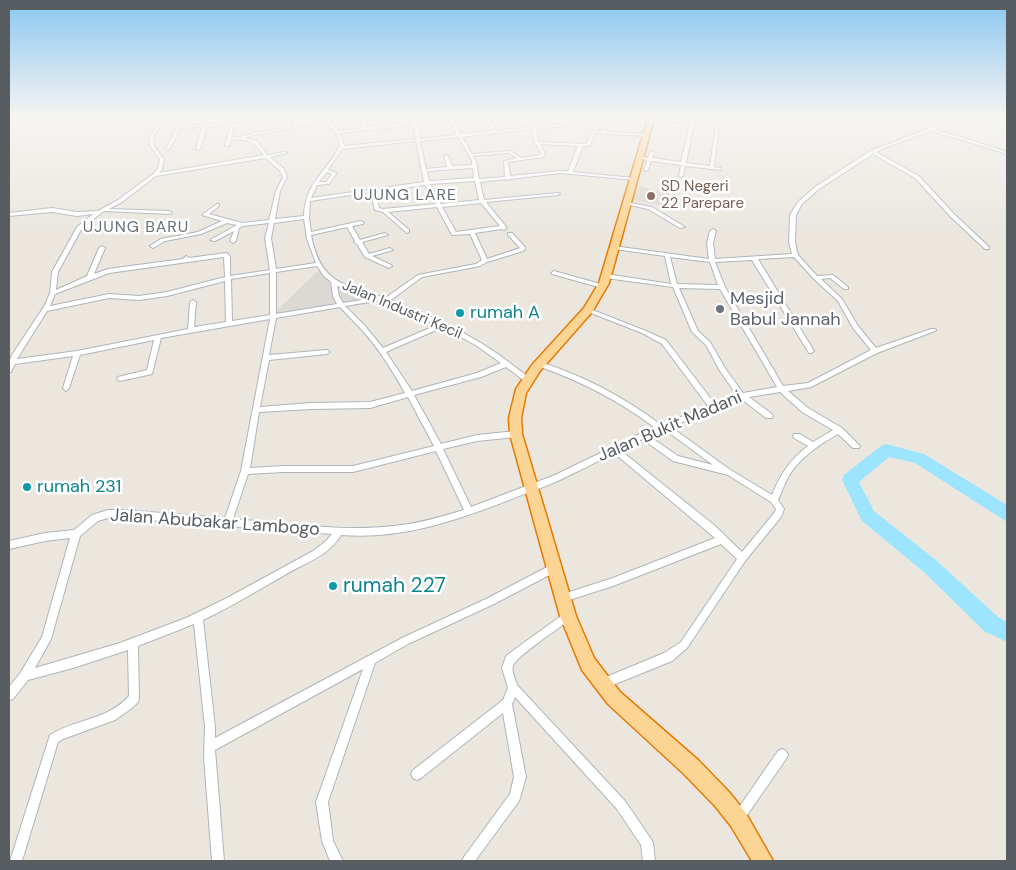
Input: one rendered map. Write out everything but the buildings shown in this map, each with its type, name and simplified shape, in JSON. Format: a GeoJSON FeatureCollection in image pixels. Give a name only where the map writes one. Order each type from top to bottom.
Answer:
{"type":"FeatureCollection","features":[{"type":"Feature","properties":{"kind":"highway"},"geometry":{"type":"LineString","coordinates":[[645,156],[645,163],[633,179],[604,281],[588,310],[540,364],[520,392],[515,418],[516,434],[568,616],[582,654],[602,684],[625,708],[692,767],[722,799],[738,819],[763,861]]}},
{"type":"Feature","properties":{"kind":"street"},"geometry":{"type":"LineString","coordinates":[[9,370],[12,362],[46,309],[53,293],[56,272],[80,227],[155,176],[160,169],[162,159],[159,156]]}},
{"type":"Feature","properties":{"kind":"street"},"geometry":{"type":"LineString","coordinates":[[155,176],[274,156]]}},
{"type":"Feature","properties":{"kind":"street","name":"Jalan Industri Kecil"},"geometry":{"type":"LineString","coordinates":[[335,156],[314,184],[308,200],[306,217],[309,234],[319,264],[326,275],[334,281],[383,299],[478,343],[528,380]]}},
{"type":"Feature","properties":{"kind":"street"},"geometry":{"type":"LineString","coordinates":[[421,156],[427,183],[454,233],[503,227],[482,201],[471,156]]}},
{"type":"Feature","properties":{"kind":"street"},"geometry":{"type":"LineString","coordinates":[[446,156],[450,168]]}},
{"type":"Feature","properties":{"kind":"street"},"geometry":{"type":"LineString","coordinates":[[515,156],[521,160]]}},
{"type":"Feature","properties":{"kind":"street"},"geometry":{"type":"LineString","coordinates":[[508,179],[506,161],[540,156]]}},
{"type":"Feature","properties":{"kind":"street"},"geometry":{"type":"LineString","coordinates":[[570,173],[577,156]]}},
{"type":"Feature","properties":{"kind":"street"},"geometry":{"type":"LineString","coordinates":[[645,163],[650,156]]}},
{"type":"Feature","properties":{"kind":"street"},"geometry":{"type":"LineString","coordinates":[[681,176],[686,156]]}},
{"type":"Feature","properties":{"kind":"street"},"geometry":{"type":"LineString","coordinates":[[712,168],[714,156]]}},
{"type":"Feature","properties":{"kind":"street"},"geometry":{"type":"LineString","coordinates":[[866,156],[817,188],[796,208],[791,223],[795,255],[840,300],[855,327],[874,351]]}},
{"type":"Feature","properties":{"kind":"street"},"geometry":{"type":"LineString","coordinates":[[879,156],[918,176],[952,216],[988,248]]}},
{"type":"Feature","properties":{"kind":"street"},"geometry":{"type":"LineString","coordinates":[[228,522],[245,471],[273,317],[273,270],[268,243],[278,191],[285,177],[282,170],[268,157]]}},
{"type":"Feature","properties":{"kind":"street"},"geometry":{"type":"LineString","coordinates":[[645,163],[684,164],[719,169]]}},
{"type":"Feature","properties":{"kind":"street"},"geometry":{"type":"LineString","coordinates":[[425,170],[475,166]]}},
{"type":"Feature","properties":{"kind":"street"},"geometry":{"type":"LineString","coordinates":[[314,184],[327,183],[335,173],[325,170]]}},
{"type":"Feature","properties":{"kind":"street"},"geometry":{"type":"LineString","coordinates":[[308,200],[427,183],[508,179],[558,172],[633,179]]}},
{"type":"Feature","properties":{"kind":"street"},"geometry":{"type":"LineString","coordinates":[[373,191],[376,209],[384,211],[558,194]]}},
{"type":"Feature","properties":{"kind":"street"},"geometry":{"type":"LineString","coordinates":[[626,203],[650,208],[682,227]]}},
{"type":"Feature","properties":{"kind":"street"},"geometry":{"type":"LineString","coordinates":[[217,205],[205,214],[240,227]]}},
{"type":"Feature","properties":{"kind":"street"},"geometry":{"type":"LineString","coordinates":[[9,214],[52,210],[70,214],[102,211],[169,213]]}},
{"type":"Feature","properties":{"kind":"street"},"geometry":{"type":"LineString","coordinates":[[384,211],[407,231]]}},
{"type":"Feature","properties":{"kind":"street"},"geometry":{"type":"LineString","coordinates":[[213,240],[240,227],[306,217]]}},
{"type":"Feature","properties":{"kind":"street"},"geometry":{"type":"LineString","coordinates":[[153,246],[163,240],[199,233],[226,221]]}},
{"type":"Feature","properties":{"kind":"street"},"geometry":{"type":"LineString","coordinates":[[309,234],[361,222]]}},
{"type":"Feature","properties":{"kind":"street"},"geometry":{"type":"LineString","coordinates":[[349,226],[367,256],[389,266]]}},
{"type":"Feature","properties":{"kind":"street"},"geometry":{"type":"LineString","coordinates":[[233,241],[240,227]]}},
{"type":"Feature","properties":{"kind":"street"},"geometry":{"type":"LineString","coordinates":[[713,230],[710,243],[712,261],[722,287],[781,389],[806,410],[839,430],[856,446]]}},
{"type":"Feature","properties":{"kind":"street"},"geometry":{"type":"LineString","coordinates":[[472,232],[485,261]]}},
{"type":"Feature","properties":{"kind":"street"},"geometry":{"type":"LineString","coordinates":[[12,362],[77,353],[191,330],[383,299],[420,276],[478,265],[485,261],[522,250],[510,234]]}},
{"type":"Feature","properties":{"kind":"street"},"geometry":{"type":"LineString","coordinates":[[357,242],[386,235]]}},
{"type":"Feature","properties":{"kind":"street"},"geometry":{"type":"LineString","coordinates":[[615,247],[712,261],[795,255]]}},
{"type":"Feature","properties":{"kind":"street"},"geometry":{"type":"LineString","coordinates":[[90,277],[102,248]]}},
{"type":"Feature","properties":{"kind":"street"},"geometry":{"type":"LineString","coordinates":[[367,256],[390,250]]}},
{"type":"Feature","properties":{"kind":"street"},"geometry":{"type":"LineString","coordinates":[[53,293],[108,270],[226,255],[229,324]]}},
{"type":"Feature","properties":{"kind":"street"},"geometry":{"type":"LineString","coordinates":[[667,255],[675,286],[695,332],[710,347],[722,369],[741,395],[769,416]]}},
{"type":"Feature","properties":{"kind":"street"},"geometry":{"type":"LineString","coordinates":[[754,258],[811,351]]}},
{"type":"Feature","properties":{"kind":"street"},"geometry":{"type":"LineString","coordinates":[[46,309],[109,296],[139,298],[167,294],[228,278],[319,264]]}},
{"type":"Feature","properties":{"kind":"street"},"geometry":{"type":"LineString","coordinates":[[554,273],[604,281],[722,287]]}},
{"type":"Feature","properties":{"kind":"street"},"geometry":{"type":"LineString","coordinates":[[816,278],[831,276],[846,288]]}},
{"type":"Feature","properties":{"kind":"street"},"geometry":{"type":"LineString","coordinates":[[334,281],[334,289],[340,307],[362,326],[382,351],[410,394],[439,446],[469,512]]}},
{"type":"Feature","properties":{"kind":"street"},"geometry":{"type":"LineString","coordinates":[[191,330],[193,302]]}},
{"type":"Feature","properties":{"kind":"street"},"geometry":{"type":"LineString","coordinates":[[588,310],[664,342],[712,406]]}},
{"type":"Feature","properties":{"kind":"street"},"geometry":{"type":"LineString","coordinates":[[382,351],[442,325]]}},
{"type":"Feature","properties":{"kind":"street","name":"Jalan Bukit Madani"},"geometry":{"type":"LineString","coordinates":[[530,486],[568,473],[643,435],[712,406],[741,395],[801,387],[817,382],[874,351],[932,330]]}},
{"type":"Feature","properties":{"kind":"street"},"geometry":{"type":"LineString","coordinates":[[120,379],[150,372],[158,337]]}},
{"type":"Feature","properties":{"kind":"street"},"geometry":{"type":"LineString","coordinates":[[265,358],[327,352]]}},
{"type":"Feature","properties":{"kind":"street"},"geometry":{"type":"LineString","coordinates":[[66,388],[77,353]]}},
{"type":"Feature","properties":{"kind":"street"},"geometry":{"type":"LineString","coordinates":[[256,410],[311,406],[370,405],[479,375],[506,364]]}},
{"type":"Feature","properties":{"kind":"street"},"geometry":{"type":"LineString","coordinates":[[540,364],[580,378],[611,393],[774,500],[780,509],[742,558],[684,645],[668,657],[602,684]]}},
{"type":"Feature","properties":{"kind":"street"},"geometry":{"type":"LineString","coordinates":[[774,500],[787,472],[797,459],[839,430]]}},
{"type":"Feature","properties":{"kind":"street"},"geometry":{"type":"LineString","coordinates":[[245,471],[352,469],[439,446],[477,438],[516,434]]}},
{"type":"Feature","properties":{"kind":"street"},"geometry":{"type":"LineString","coordinates":[[643,435],[676,459],[730,472]]}},
{"type":"Feature","properties":{"kind":"street"},"geometry":{"type":"LineString","coordinates":[[797,436],[814,446]]}},
{"type":"Feature","properties":{"kind":"street"},"geometry":{"type":"LineString","coordinates":[[614,449],[723,539],[742,558]]}},
{"type":"Feature","properties":{"kind":"street","name":"Jalan Abubakar Lambogo"},"geometry":{"type":"LineString","coordinates":[[76,534],[89,521],[108,514],[351,532],[402,528],[429,524],[469,512],[530,486]]}},
{"type":"Feature","properties":{"kind":"street"},"geometry":{"type":"LineString","coordinates":[[25,676],[68,665],[133,644],[198,617],[318,551],[335,539],[339,530]]}},
{"type":"Feature","properties":{"kind":"street"},"geometry":{"type":"LineString","coordinates":[[9,545],[45,537],[76,534],[49,632],[25,676],[9,694]]}},
{"type":"Feature","properties":{"kind":"street"},"geometry":{"type":"LineString","coordinates":[[563,598],[612,582],[723,539]]}},
{"type":"Feature","properties":{"kind":"street"},"geometry":{"type":"LineString","coordinates":[[210,747],[405,641],[554,568]]}},
{"type":"Feature","properties":{"kind":"street"},"geometry":{"type":"LineString","coordinates":[[568,616],[510,660],[507,668],[513,688],[621,805],[647,843],[649,861]]}},
{"type":"Feature","properties":{"kind":"street"},"geometry":{"type":"LineString","coordinates":[[198,617],[210,727],[218,861]]}},
{"type":"Feature","properties":{"kind":"street"},"geometry":{"type":"LineString","coordinates":[[16,861],[54,739],[116,713],[127,706],[134,698],[133,644]]}},
{"type":"Feature","properties":{"kind":"street"},"geometry":{"type":"LineString","coordinates":[[337,861],[332,854],[324,824],[322,802],[371,660]]}},
{"type":"Feature","properties":{"kind":"street"},"geometry":{"type":"LineString","coordinates":[[417,774],[506,704],[513,688]]}},
{"type":"Feature","properties":{"kind":"street"},"geometry":{"type":"LineString","coordinates":[[468,861],[515,797],[520,777],[506,704]]}},
{"type":"Feature","properties":{"kind":"street"},"geometry":{"type":"LineString","coordinates":[[738,819],[782,755]]}},
{"type":"Feature","properties":{"kind":"shaded area","name":"SD Negeri 22 Parepare"},"geometry":{"type":"Polygon","coordinates":[[[638,186],[670,192],[666,206],[632,200],[638,186]]]}},
{"type":"Feature","properties":{"kind":"shaded area"},"geometry":{"type":"Polygon","coordinates":[[[323,266],[334,281],[388,301],[269,318],[323,266]]]}},
{"type":"Feature","properties":{"kind":"waterway"},"geometry":{"type":"LineString","coordinates":[[1007,515],[919,458],[886,450],[850,480],[868,516],[931,567],[991,624],[1007,632]]}},
{"type":"Feature","properties":{"kind":"place","name":"SD Negeri 22 Parepare"},"geometry":{"type":"Point","coordinates":[651,196]}},
{"type":"Feature","properties":{"kind":"place","name":"Mesjid Babul Jannah"},"geometry":{"type":"Point","coordinates":[720,309]}},
{"type":"Feature","properties":{"kind":"place","name":"rumah A"},"geometry":{"type":"Point","coordinates":[460,313]}},
{"type":"Feature","properties":{"kind":"place","name":"rumah 231"},"geometry":{"type":"Point","coordinates":[27,487]}},
{"type":"Feature","properties":{"kind":"place","name":"rumah 227"},"geometry":{"type":"Point","coordinates":[333,586]}},
{"type":"Feature","properties":{"kind":"district","name":"UJUNG LARE"},"geometry":{"type":"Point","coordinates":[405,196]}},
{"type":"Feature","properties":{"kind":"district","name":"UJUNG BARU"},"geometry":{"type":"Point","coordinates":[136,228]}}]}
